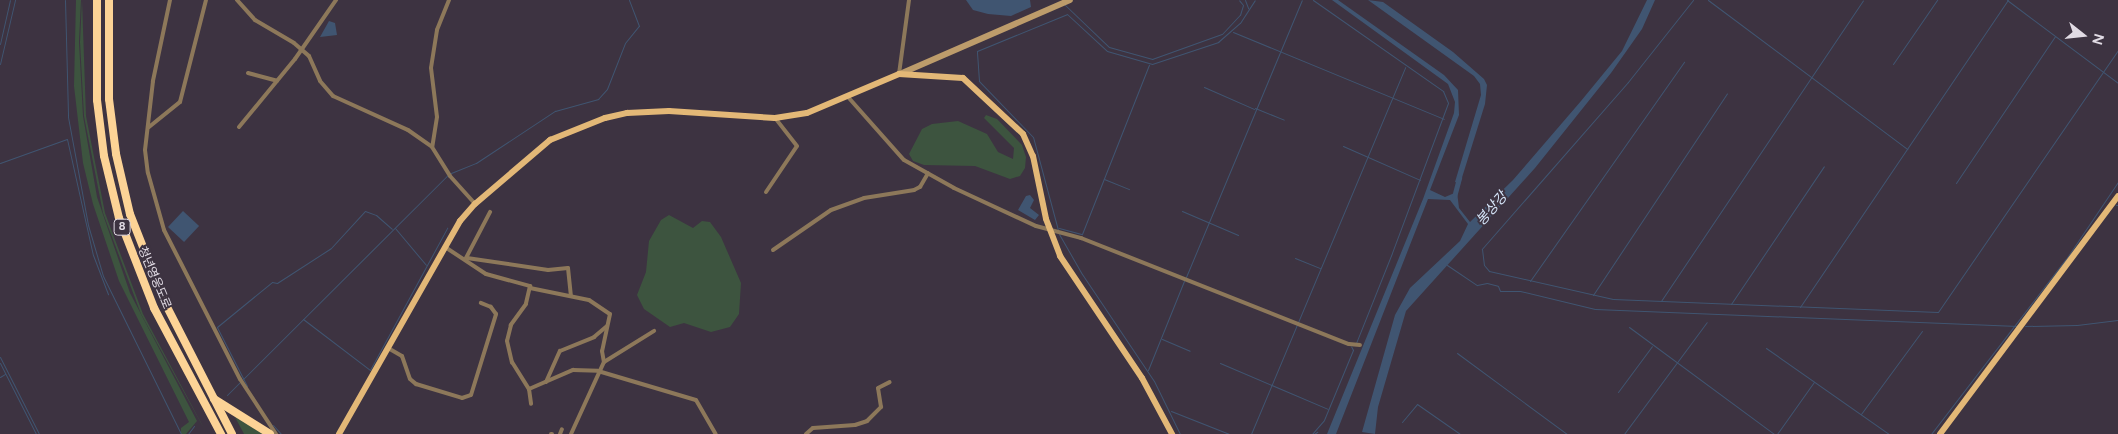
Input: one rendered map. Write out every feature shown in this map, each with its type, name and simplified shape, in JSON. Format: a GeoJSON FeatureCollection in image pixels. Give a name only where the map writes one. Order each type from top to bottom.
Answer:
{"type":"FeatureCollection","features":[{"type":"Feature","properties":{"kind":"highway","name":"청년영웅도로"},"geometry":{"type":"LineString","coordinates":[[97,0],[94,48],[98,109],[119,218],[154,308],[221,434]]}},
{"type":"Feature","properties":{"kind":"highway","name":"청년영웅도로"},"geometry":{"type":"LineString","coordinates":[[109,0],[109,99],[122,183],[152,275],[208,393],[232,434]]}},
{"type":"Feature","properties":{"kind":"highway"},"geometry":{"type":"LineString","coordinates":[[208,393],[226,409],[270,434]]}},
{"type":"Feature","properties":{"kind":"main road"},"geometry":{"type":"LineString","coordinates":[[339,434],[444,247],[475,204],[550,140],[614,116],[669,111],[775,118],[807,113],[1066,2]]}},
{"type":"Feature","properties":{"kind":"main road"},"geometry":{"type":"LineString","coordinates":[[899,74],[963,78],[1024,134],[1033,156],[1055,230],[1060,256],[1142,378],[1172,434]]}},
{"type":"Feature","properties":{"kind":"main road"},"geometry":{"type":"LineString","coordinates":[[1940,434],[2028,321],[2118,196]]}},
{"type":"Feature","properties":{"kind":"street"},"geometry":{"type":"LineString","coordinates":[[170,0],[153,80],[146,162],[164,230],[241,381],[276,434]]}},
{"type":"Feature","properties":{"kind":"street"},"geometry":{"type":"LineString","coordinates":[[149,127],[180,102],[206,0]]}},
{"type":"Feature","properties":{"kind":"street"},"geometry":{"type":"LineString","coordinates":[[239,127],[302,50],[336,0]]}},
{"type":"Feature","properties":{"kind":"street"},"geometry":{"type":"LineString","coordinates":[[432,147],[437,118],[432,68],[437,30],[449,0]]}},
{"type":"Feature","properties":{"kind":"street"},"geometry":{"type":"LineString","coordinates":[[899,74],[909,0]]}},
{"type":"Feature","properties":{"kind":"street"},"geometry":{"type":"LineString","coordinates":[[239,1],[256,20],[302,50],[333,96],[408,130],[432,147],[450,176],[475,204]]}},
{"type":"Feature","properties":{"kind":"street"},"geometry":{"type":"LineString","coordinates":[[248,73],[277,81]]}},
{"type":"Feature","properties":{"kind":"street"},"geometry":{"type":"LineString","coordinates":[[848,96],[897,153],[928,173],[1055,230],[1349,344],[1360,345]]}},
{"type":"Feature","properties":{"kind":"street"},"geometry":{"type":"LineString","coordinates":[[766,192],[797,146],[775,118]]}},
{"type":"Feature","properties":{"kind":"street"},"geometry":{"type":"LineString","coordinates":[[773,250],[831,210],[864,198],[914,190],[920,187],[928,173]]}},
{"type":"Feature","properties":{"kind":"street"},"geometry":{"type":"LineString","coordinates":[[466,258],[490,212]]}},
{"type":"Feature","properties":{"kind":"street"},"geometry":{"type":"LineString","coordinates":[[444,247],[466,258],[486,274],[521,282],[530,288],[589,300],[606,310],[610,314],[602,350],[604,362]]}},
{"type":"Feature","properties":{"kind":"street"},"geometry":{"type":"LineString","coordinates":[[466,258],[548,270],[568,268],[571,295]]}},
{"type":"Feature","properties":{"kind":"street"},"geometry":{"type":"LineString","coordinates":[[530,288],[526,304],[511,325],[508,341],[512,362],[529,389],[531,404]]}},
{"type":"Feature","properties":{"kind":"street"},"geometry":{"type":"LineString","coordinates":[[388,348],[402,356],[410,379],[416,384],[462,398],[471,396],[496,314],[491,307],[481,303]]}},
{"type":"Feature","properties":{"kind":"street"},"geometry":{"type":"LineString","coordinates":[[546,382],[560,351],[594,338],[608,325]]}},
{"type":"Feature","properties":{"kind":"street"},"geometry":{"type":"LineString","coordinates":[[571,434],[598,371],[604,362],[654,331]]}},
{"type":"Feature","properties":{"kind":"street"},"geometry":{"type":"LineString","coordinates":[[529,389],[573,370],[598,371],[696,400],[716,434]]}},
{"type":"Feature","properties":{"kind":"street"},"geometry":{"type":"LineString","coordinates":[[806,434],[813,428],[855,425],[866,421],[881,407],[878,388],[890,382]]}},
{"type":"Feature","properties":{"kind":"green space"},"geometry":{"type":"Polygon","coordinates":[[[76,0],[81,0],[79,42],[83,116],[97,197],[130,293],[197,421],[186,434],[181,434],[181,428],[189,422],[119,281],[93,204],[83,163],[74,86],[76,0]]]}},
{"type":"Feature","properties":{"kind":"green space"},"geometry":{"type":"Polygon","coordinates":[[[82,0],[86,116],[105,213],[143,314],[207,434],[141,314],[103,213],[84,116],[80,42],[82,0]]]}},
{"type":"Feature","properties":{"kind":"green space"},"geometry":{"type":"Polygon","coordinates":[[[986,115],[997,119],[1022,145],[1026,157],[1025,168],[1020,176],[1010,179],[975,166],[924,165],[913,161],[909,154],[922,129],[932,124],[958,121],[987,134],[998,152],[1013,159],[1014,148],[984,118],[986,115]]]}},
{"type":"Feature","properties":{"kind":"green space"},"geometry":{"type":"Polygon","coordinates":[[[669,215],[693,228],[702,221],[710,222],[721,237],[741,283],[739,314],[730,327],[711,332],[684,323],[670,327],[644,309],[637,295],[646,272],[649,241],[661,220],[669,215]]]}},
{"type":"Feature","properties":{"kind":"green space"},"geometry":{"type":"Polygon","coordinates":[[[235,417],[264,434],[244,434],[235,417]]]}},
{"type":"Feature","properties":{"kind":"water"},"geometry":{"type":"Polygon","coordinates":[[[966,0],[1030,0],[1031,7],[1011,16],[988,14],[973,10],[966,0]]]}},
{"type":"Feature","properties":{"kind":"water","name":"봉상강"},"geometry":{"type":"Polygon","coordinates":[[[1332,0],[1338,0],[1444,75],[1458,90],[1459,115],[1430,190],[1445,197],[1457,192],[1459,208],[1470,222],[1513,180],[1581,101],[1622,51],[1647,0],[1655,0],[1642,29],[1611,73],[1535,168],[1406,311],[1378,407],[1375,434],[1362,432],[1395,315],[1410,288],[1460,241],[1468,224],[1450,200],[1428,199],[1336,434],[1327,434],[1423,199],[1454,113],[1455,102],[1448,84],[1332,0]]]}},
{"type":"Feature","properties":{"kind":"water"},"geometry":{"type":"Polygon","coordinates":[[[1368,0],[1383,2],[1453,52],[1484,79],[1487,85],[1485,104],[1460,184],[1455,182],[1481,95],[1480,84],[1474,76],[1368,0]]]}},
{"type":"Feature","properties":{"kind":"water"},"geometry":{"type":"Polygon","coordinates":[[[329,21],[335,23],[337,35],[320,37],[329,21]]]}},
{"type":"Feature","properties":{"kind":"water"},"geometry":{"type":"Polygon","coordinates":[[[1030,195],[1034,200],[1030,208],[1039,215],[1035,220],[1018,210],[1026,196],[1030,195]]]}},
{"type":"Feature","properties":{"kind":"water"},"geometry":{"type":"Polygon","coordinates":[[[183,211],[199,226],[184,242],[168,227],[183,211]]]}},
{"type":"Feature","properties":{"kind":"waterway"},"geometry":{"type":"LineString","coordinates":[[0,44],[10,0]]}},
{"type":"Feature","properties":{"kind":"waterway"},"geometry":{"type":"LineString","coordinates":[[0,64],[15,0]]}},
{"type":"Feature","properties":{"kind":"waterway"},"geometry":{"type":"LineString","coordinates":[[65,0],[68,117],[88,225],[103,276],[181,434]]}},
{"type":"Feature","properties":{"kind":"waterway"},"geometry":{"type":"LineString","coordinates":[[451,173],[476,163],[555,111],[598,99],[607,89],[625,43],[639,26],[629,0]]}},
{"type":"Feature","properties":{"kind":"waterway"},"geometry":{"type":"LineString","coordinates":[[1064,4],[1109,47],[1152,59],[1222,34],[1240,15],[1243,5],[1239,0]]}},
{"type":"Feature","properties":{"kind":"waterway"},"geometry":{"type":"LineString","coordinates":[[1245,0],[1248,8]]}},
{"type":"Feature","properties":{"kind":"waterway"},"geometry":{"type":"LineString","coordinates":[[1058,230],[1033,137],[979,81],[977,51],[1067,14],[1107,51],[1152,64],[1218,42],[1240,23],[1255,0]]}},
{"type":"Feature","properties":{"kind":"waterway"},"geometry":{"type":"LineString","coordinates":[[1186,277],[1302,0]]}},
{"type":"Feature","properties":{"kind":"waterway"},"geometry":{"type":"LineString","coordinates":[[1313,0],[1443,91],[1448,103],[1392,253],[1356,343],[1353,343]]}},
{"type":"Feature","properties":{"kind":"waterway"},"geometry":{"type":"LineString","coordinates":[[1693,0],[1628,82],[1482,249],[1484,265],[1489,271],[1613,299],[1938,312],[2118,50]]}},
{"type":"Feature","properties":{"kind":"waterway"},"geometry":{"type":"LineString","coordinates":[[1708,0],[1907,149]]}},
{"type":"Feature","properties":{"kind":"waterway"},"geometry":{"type":"LineString","coordinates":[[1661,301],[1863,0]]}},
{"type":"Feature","properties":{"kind":"waterway"},"geometry":{"type":"LineString","coordinates":[[1893,64],[1937,0]]}},
{"type":"Feature","properties":{"kind":"waterway"},"geometry":{"type":"LineString","coordinates":[[2007,0],[2118,83]]}},
{"type":"Feature","properties":{"kind":"waterway"},"geometry":{"type":"LineString","coordinates":[[1800,307],[2008,0]]}},
{"type":"Feature","properties":{"kind":"waterway"},"geometry":{"type":"LineString","coordinates":[[1233,32],[1444,119]]}},
{"type":"Feature","properties":{"kind":"waterway"},"geometry":{"type":"LineString","coordinates":[[1956,183],[2055,36]]}},
{"type":"Feature","properties":{"kind":"waterway"},"geometry":{"type":"LineString","coordinates":[[1530,281],[1684,62]]}},
{"type":"Feature","properties":{"kind":"waterway"},"geometry":{"type":"LineString","coordinates":[[1059,228],[1082,234],[1149,65]]}},
{"type":"Feature","properties":{"kind":"waterway"},"geometry":{"type":"LineString","coordinates":[[1251,434],[1405,67]]}},
{"type":"Feature","properties":{"kind":"waterway"},"geometry":{"type":"LineString","coordinates":[[1204,87],[1254,109]]}},
{"type":"Feature","properties":{"kind":"waterway"},"geometry":{"type":"LineString","coordinates":[[1593,295],[1727,93]]}},
{"type":"Feature","properties":{"kind":"waterway"},"geometry":{"type":"LineString","coordinates":[[1255,108],[1284,120]]}},
{"type":"Feature","properties":{"kind":"waterway"},"geometry":{"type":"LineString","coordinates":[[0,163],[67,139],[93,255],[108,294]]}},
{"type":"Feature","properties":{"kind":"waterway"},"geometry":{"type":"LineString","coordinates":[[1343,146],[1420,180]]}},
{"type":"Feature","properties":{"kind":"waterway"},"geometry":{"type":"LineString","coordinates":[[1731,304],[1824,166]]}},
{"type":"Feature","properties":{"kind":"waterway"},"geometry":{"type":"LineString","coordinates":[[227,395],[448,175]]}},
{"type":"Feature","properties":{"kind":"waterway"},"geometry":{"type":"LineString","coordinates":[[1454,197],[1459,178]]}},
{"type":"Feature","properties":{"kind":"waterway"},"geometry":{"type":"LineString","coordinates":[[1104,179],[1129,189]]}},
{"type":"Feature","properties":{"kind":"waterway"},"geometry":{"type":"LineString","coordinates":[[1931,434],[2066,259],[2118,182]]}},
{"type":"Feature","properties":{"kind":"waterway"},"geometry":{"type":"LineString","coordinates":[[247,386],[217,327],[272,282],[277,283],[331,248],[365,211],[376,215],[392,229]]}},
{"type":"Feature","properties":{"kind":"waterway"},"geometry":{"type":"LineString","coordinates":[[1182,211],[1238,235]]}},
{"type":"Feature","properties":{"kind":"waterway"},"geometry":{"type":"LineString","coordinates":[[395,228],[426,265]]}},
{"type":"Feature","properties":{"kind":"waterway"},"geometry":{"type":"LineString","coordinates":[[303,319],[370,370],[447,228]]}},
{"type":"Feature","properties":{"kind":"waterway"},"geometry":{"type":"LineString","coordinates":[[1059,234],[1082,274],[1154,381],[1180,434]]}},
{"type":"Feature","properties":{"kind":"waterway"},"geometry":{"type":"LineString","coordinates":[[1295,258],[1320,268]]}},
{"type":"Feature","properties":{"kind":"waterway"},"geometry":{"type":"LineString","coordinates":[[1447,265],[1477,285],[1487,283],[1498,286],[1500,291],[1520,291],[1595,309],[2018,326]]}},
{"type":"Feature","properties":{"kind":"waterway"},"geometry":{"type":"LineString","coordinates":[[1148,370],[1184,281]]}},
{"type":"Feature","properties":{"kind":"waterway"},"geometry":{"type":"LineString","coordinates":[[2025,326],[2077,325],[2118,320]]}},
{"type":"Feature","properties":{"kind":"waterway"},"geometry":{"type":"LineString","coordinates":[[1624,434],[1707,322]]}},
{"type":"Feature","properties":{"kind":"waterway"},"geometry":{"type":"LineString","coordinates":[[1629,327],[1774,434]]}},
{"type":"Feature","properties":{"kind":"waterway"},"geometry":{"type":"LineString","coordinates":[[1861,414],[1922,331]]}},
{"type":"Feature","properties":{"kind":"waterway"},"geometry":{"type":"LineString","coordinates":[[1162,339],[1190,351]]}},
{"type":"Feature","properties":{"kind":"waterway"},"geometry":{"type":"LineString","coordinates":[[1312,434],[1324,420],[1353,350],[1351,346]]}},
{"type":"Feature","properties":{"kind":"waterway"},"geometry":{"type":"LineString","coordinates":[[1618,392],[1652,346]]}},
{"type":"Feature","properties":{"kind":"waterway"},"geometry":{"type":"LineString","coordinates":[[1766,348],[1889,434]]}},
{"type":"Feature","properties":{"kind":"waterway"},"geometry":{"type":"LineString","coordinates":[[1457,353],[1567,434]]}},
{"type":"Feature","properties":{"kind":"waterway"},"geometry":{"type":"LineString","coordinates":[[0,357],[39,434]]}},
{"type":"Feature","properties":{"kind":"waterway"},"geometry":{"type":"LineString","coordinates":[[0,363],[36,434]]}},
{"type":"Feature","properties":{"kind":"waterway"},"geometry":{"type":"LineString","coordinates":[[1220,363],[1328,409]]}},
{"type":"Feature","properties":{"kind":"waterway"},"geometry":{"type":"LineString","coordinates":[[0,377],[5,374]]}},
{"type":"Feature","properties":{"kind":"waterway"},"geometry":{"type":"LineString","coordinates":[[1777,434],[1814,382]]}},
{"type":"Feature","properties":{"kind":"waterway"},"geometry":{"type":"LineString","coordinates":[[1402,422],[1417,404],[1460,434]]}},
{"type":"Feature","properties":{"kind":"waterway"},"geometry":{"type":"LineString","coordinates":[[1171,411],[1229,434]]}},
{"type":"Feature","properties":{"kind":"waterway"},"geometry":{"type":"LineString","coordinates":[[273,425],[281,434]]}},
{"type":"Feature","properties":{"kind":"waterway"},"geometry":{"type":"LineString","coordinates":[[188,434],[194,426]]}}]}
